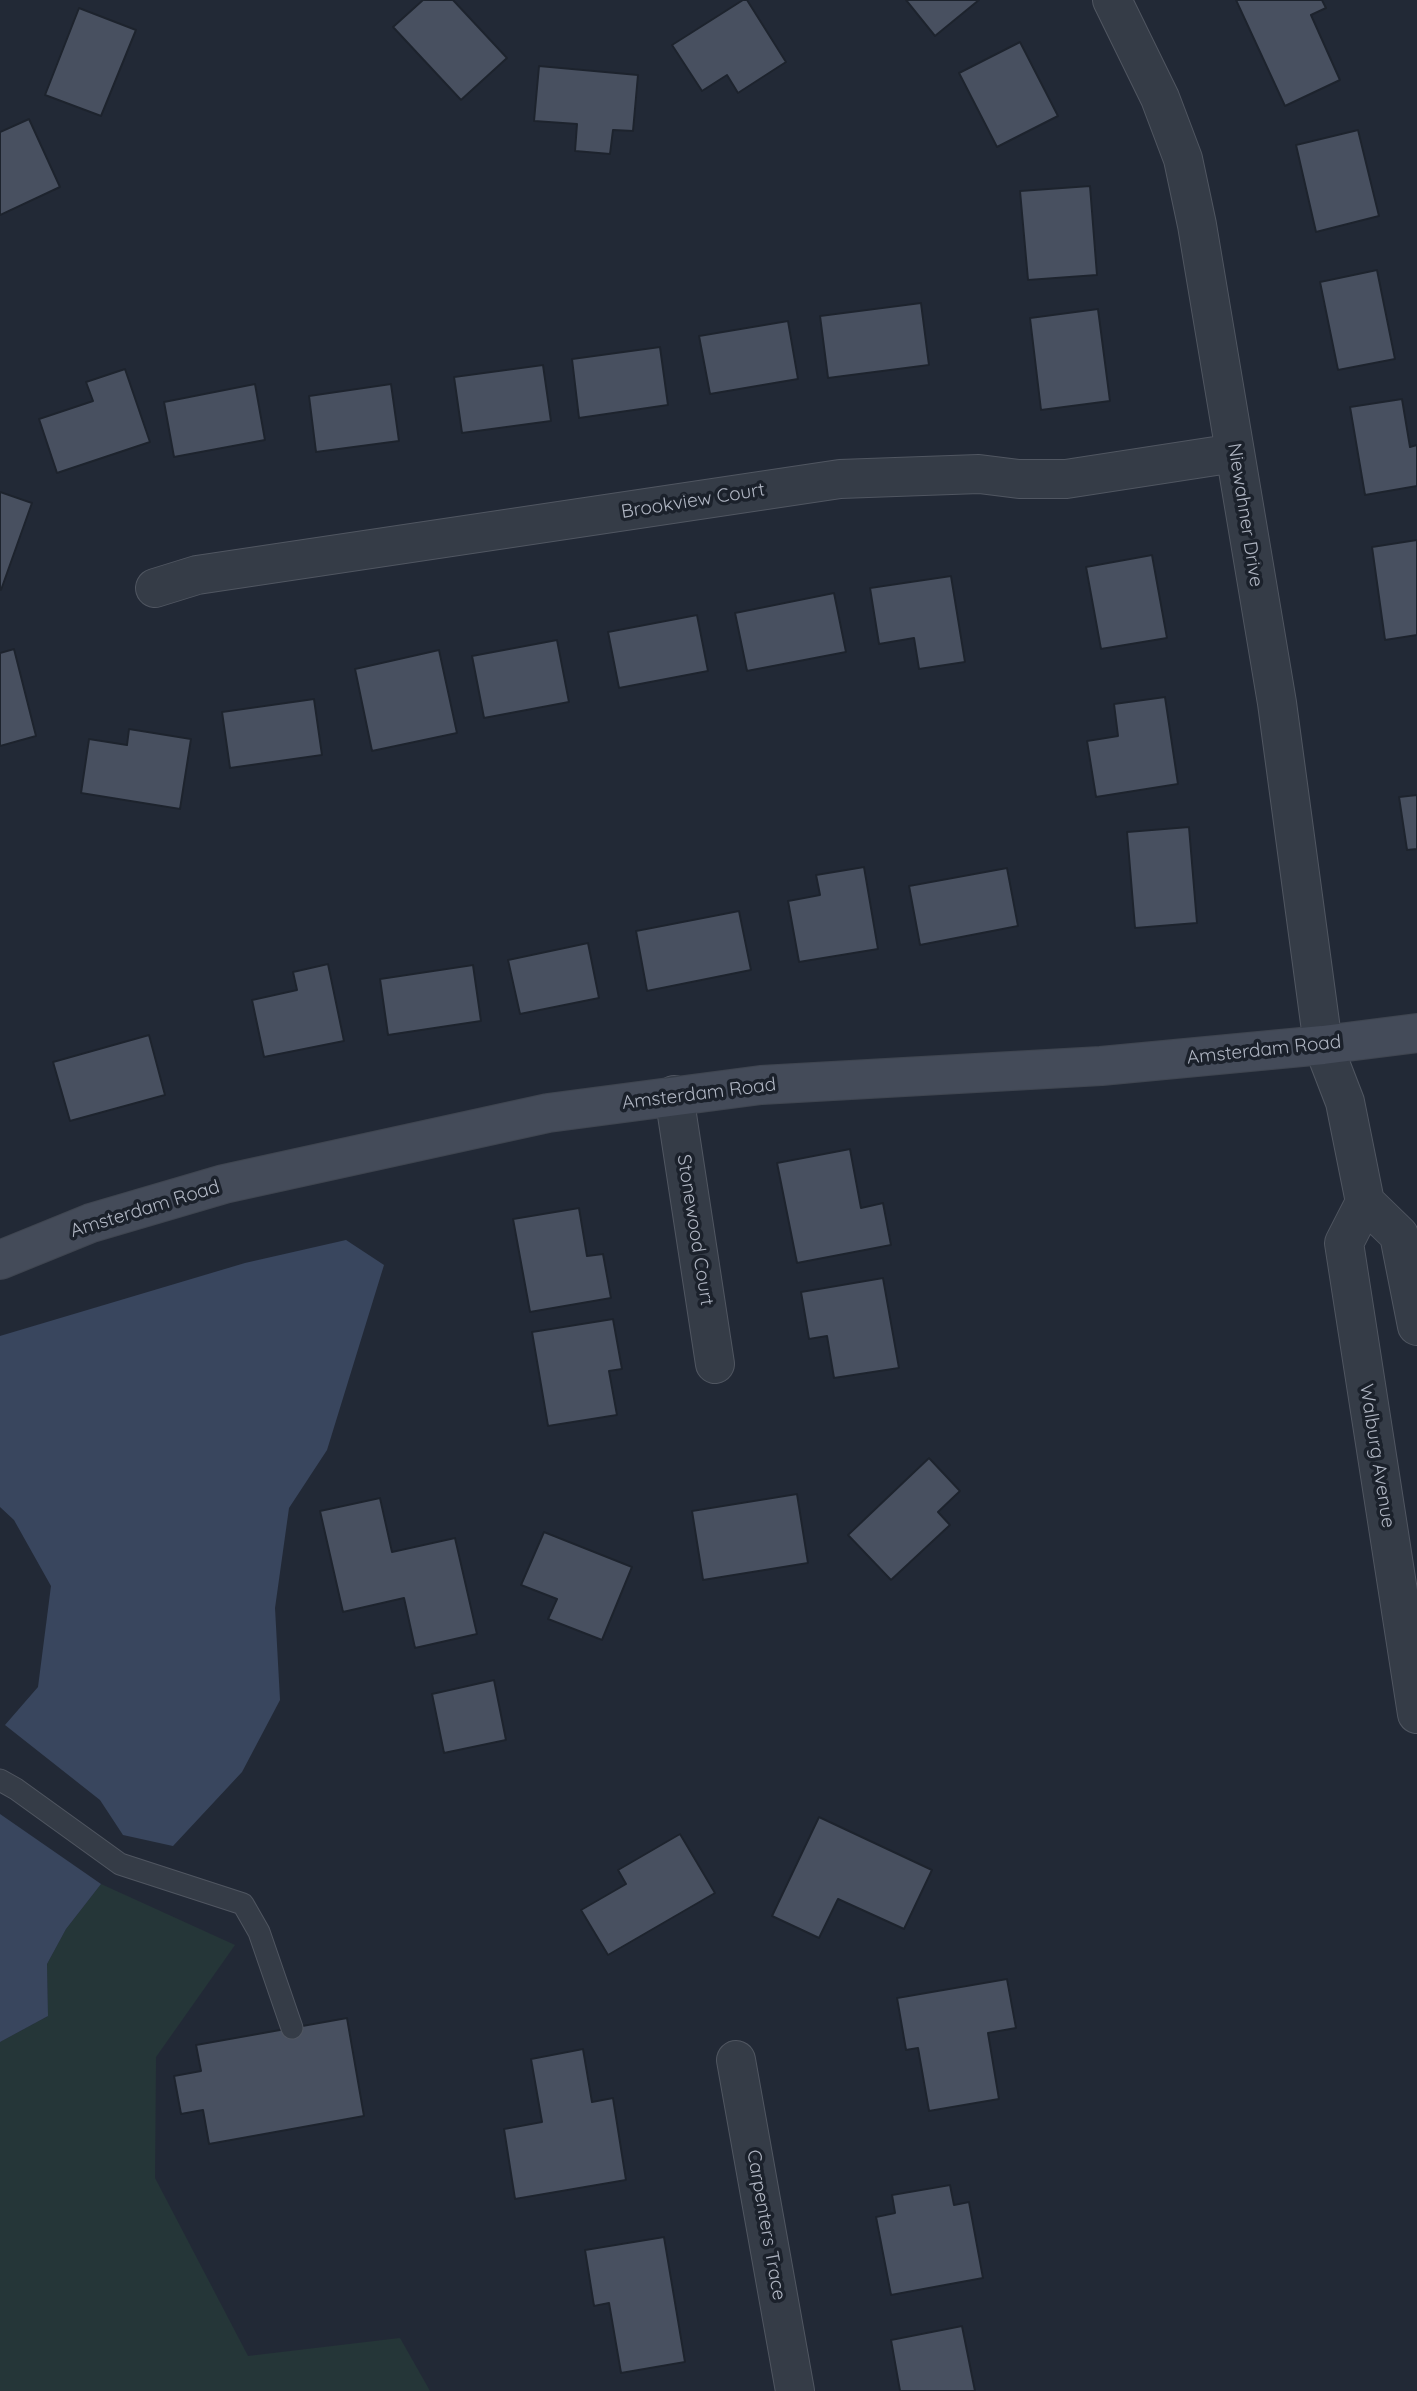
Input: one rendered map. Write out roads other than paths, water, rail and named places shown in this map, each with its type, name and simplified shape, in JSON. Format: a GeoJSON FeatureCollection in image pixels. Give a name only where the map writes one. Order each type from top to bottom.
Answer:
{"type":"FeatureCollection","features":[{"type":"Feature","properties":{"kind":"main road","name":"Amsterdam Road"},"geometry":{"type":"LineString","coordinates":[[0,1260],[91,1223],[224,1184],[548,1113],[761,1085],[1101,1066],[1323,1045],[1417,1033]]}},
{"type":"Feature","properties":{"kind":"street","name":"Niewahner Drive"},"geometry":{"type":"LineString","coordinates":[[1112,0],[1160,98],[1183,159],[1198,225],[1277,703],[1323,1045]]}},
{"type":"Feature","properties":{"kind":"street","name":"Brookview Court"},"geometry":{"type":"LineString","coordinates":[[155,588],[197,575],[841,479],[979,474],[1018,479],[1066,479],[1235,453]]}},
{"type":"Feature","properties":{"kind":"street"},"geometry":{"type":"LineString","coordinates":[[1323,1045],[1345,1102],[1365,1202],[1399,1235],[1417,1325]]}},
{"type":"Feature","properties":{"kind":"street","name":"Stonewood Court"},"geometry":{"type":"LineString","coordinates":[[674,1095],[715,1364]]}},
{"type":"Feature","properties":{"kind":"street","name":"Walburg Avenue"},"geometry":{"type":"LineString","coordinates":[[1365,1202],[1344,1243],[1401,1501],[1417,1714]]}},
{"type":"Feature","properties":{"kind":"street","name":"Carpenters Trace"},"geometry":{"type":"LineString","coordinates":[[736,2060],[795,2391]]}},
{"type":"Feature","properties":{"kind":"lane"},"geometry":{"type":"LineString","coordinates":[[0,1780],[120,1864],[243,1903],[259,1932],[292,2028]]}},
{"type":"Feature","properties":{"kind":"water"},"geometry":{"type":"Polygon","coordinates":[[[346,1240],[384,1265],[327,1450],[289,1508],[275,1608],[280,1700],[242,1772],[173,1846],[123,1835],[100,1800],[5,1725],[38,1687],[51,1586],[14,1520],[0,1507],[0,1336],[245,1263],[346,1240]]]}},
{"type":"Feature","properties":{"kind":"water"},"geometry":{"type":"Polygon","coordinates":[[[0,1814],[101,1884],[66,1929],[47,1964],[48,2016],[0,2042],[0,1814]]]}}]}
